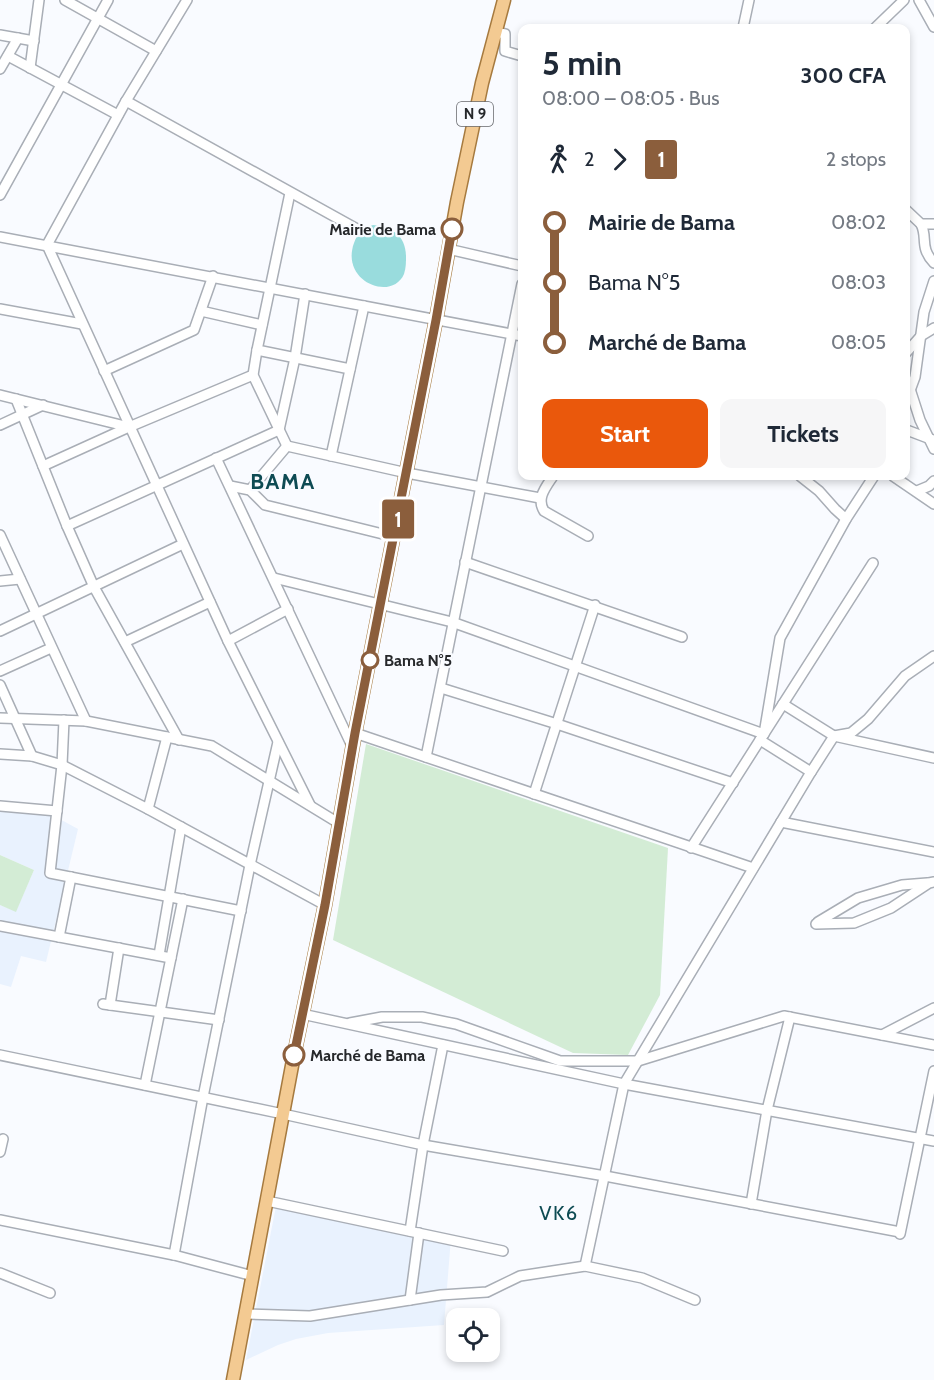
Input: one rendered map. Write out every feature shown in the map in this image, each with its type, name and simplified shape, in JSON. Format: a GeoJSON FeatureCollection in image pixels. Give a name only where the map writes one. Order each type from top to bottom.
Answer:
{"type":"FeatureCollection","features":[{"type":"Feature","properties":{"kind":"main road","name":"N 9"},"geometry":{"type":"LineString","coordinates":[[233,1380],[464,164],[504,0]]}},
{"type":"Feature","properties":{"kind":"street"},"geometry":{"type":"LineString","coordinates":[[30,68],[39,0]]}},
{"type":"Feature","properties":{"kind":"street"},"geometry":{"type":"LineString","coordinates":[[65,0],[156,51]]}},
{"type":"Feature","properties":{"kind":"street"},"geometry":{"type":"LineString","coordinates":[[0,195],[108,0]]}},
{"type":"Feature","properties":{"kind":"street"},"geometry":{"type":"LineString","coordinates":[[47,245],[126,101],[187,0]]}},
{"type":"Feature","properties":{"kind":"street"},"geometry":{"type":"LineString","coordinates":[[744,24],[749,0]]}},
{"type":"Feature","properties":{"kind":"street"},"geometry":{"type":"LineString","coordinates":[[879,24],[904,0]]}},
{"type":"Feature","properties":{"kind":"street"},"geometry":{"type":"LineString","coordinates":[[919,0],[934,27]]}},
{"type":"Feature","properties":{"kind":"street"},"geometry":{"type":"LineString","coordinates":[[495,32],[505,34],[505,51],[518,55]]}},
{"type":"Feature","properties":{"kind":"street"},"geometry":{"type":"LineString","coordinates":[[0,34],[34,41]]}},
{"type":"Feature","properties":{"kind":"street"},"geometry":{"type":"LineString","coordinates":[[0,69],[18,38]]}},
{"type":"Feature","properties":{"kind":"street"},"geometry":{"type":"LineString","coordinates":[[8,56],[118,115]]}},
{"type":"Feature","properties":{"kind":"street"},"geometry":{"type":"LineString","coordinates":[[126,101],[357,229]]}},
{"type":"Feature","properties":{"kind":"street"},"geometry":{"type":"LineString","coordinates":[[287,446],[253,375],[290,193]]}},
{"type":"Feature","properties":{"kind":"street"},"geometry":{"type":"LineString","coordinates":[[910,214],[924,230],[923,243],[934,263]]}},
{"type":"Feature","properties":{"kind":"street"},"geometry":{"type":"LineString","coordinates":[[921,224],[934,224]]}},
{"type":"Feature","properties":{"kind":"street"},"geometry":{"type":"LineString","coordinates":[[0,237],[518,335]]}},
{"type":"Feature","properties":{"kind":"street"},"geometry":{"type":"LineString","coordinates":[[47,245],[228,641],[310,806]]}},
{"type":"Feature","properties":{"kind":"street"},"geometry":{"type":"LineString","coordinates":[[448,249],[518,265]]}},
{"type":"Feature","properties":{"kind":"street"},"geometry":{"type":"LineString","coordinates":[[104,371],[194,330],[213,276]]}},
{"type":"Feature","properties":{"kind":"street"},"geometry":{"type":"LineString","coordinates":[[934,281],[924,312],[915,377],[910,389],[920,420],[932,440],[934,449]]}},
{"type":"Feature","properties":{"kind":"street"},"geometry":{"type":"LineString","coordinates":[[279,430],[295,357],[305,294]]}},
{"type":"Feature","properties":{"kind":"street"},"geometry":{"type":"LineString","coordinates":[[426,757],[518,304]]}},
{"type":"Feature","properties":{"kind":"street"},"geometry":{"type":"LineString","coordinates":[[330,456],[364,306]]}},
{"type":"Feature","properties":{"kind":"street"},"geometry":{"type":"LineString","coordinates":[[0,309],[82,324]]}},
{"type":"Feature","properties":{"kind":"street"},"geometry":{"type":"LineString","coordinates":[[201,311],[262,325]]}},
{"type":"Feature","properties":{"kind":"street"},"geometry":{"type":"LineString","coordinates":[[910,349],[921,336],[934,328]]}},
{"type":"Feature","properties":{"kind":"street"},"geometry":{"type":"LineString","coordinates":[[257,350],[350,369]]}},
{"type":"Feature","properties":{"kind":"street"},"geometry":{"type":"LineString","coordinates":[[43,466],[129,426],[253,375]]}},
{"type":"Feature","properties":{"kind":"street"},"geometry":{"type":"LineString","coordinates":[[0,395],[129,426]]}},
{"type":"Feature","properties":{"kind":"street"},"geometry":{"type":"LineString","coordinates":[[16,399],[94,587],[179,740]]}},
{"type":"Feature","properties":{"kind":"street"},"geometry":{"type":"LineString","coordinates":[[0,425],[43,405]]}},
{"type":"Feature","properties":{"kind":"street"},"geometry":{"type":"LineString","coordinates":[[67,526],[279,430]]}},
{"type":"Feature","properties":{"kind":"street"},"geometry":{"type":"LineString","coordinates":[[910,431],[932,440]]}},
{"type":"Feature","properties":{"kind":"street"},"geometry":{"type":"LineString","coordinates":[[287,446],[407,473],[540,498]]}},
{"type":"Feature","properties":{"kind":"street"},"geometry":{"type":"LineString","coordinates":[[250,490],[287,446]]}},
{"type":"Feature","properties":{"kind":"street"},"geometry":{"type":"LineString","coordinates":[[216,458],[353,748]]}},
{"type":"Feature","properties":{"kind":"street"},"geometry":{"type":"LineString","coordinates":[[551,480],[540,498],[544,511],[588,536]]}},
{"type":"Feature","properties":{"kind":"street"},"geometry":{"type":"LineString","coordinates":[[805,480],[819,490],[846,519]]}},
{"type":"Feature","properties":{"kind":"street"},"geometry":{"type":"LineString","coordinates":[[762,737],[780,638],[846,519],[870,480]]}},
{"type":"Feature","properties":{"kind":"street"},"geometry":{"type":"LineString","coordinates":[[899,480],[934,504]]}},
{"type":"Feature","properties":{"kind":"street"},"geometry":{"type":"LineString","coordinates":[[917,491],[934,481]]}},
{"type":"Feature","properties":{"kind":"street"},"geometry":{"type":"LineString","coordinates":[[230,486],[250,490],[265,505],[394,537]]}},
{"type":"Feature","properties":{"kind":"street"},"geometry":{"type":"LineString","coordinates":[[0,535],[86,721]]}},
{"type":"Feature","properties":{"kind":"street"},"geometry":{"type":"LineString","coordinates":[[0,631],[183,544]]}},
{"type":"Feature","properties":{"kind":"street"},"geometry":{"type":"LineString","coordinates":[[465,562],[682,637]]}},
{"type":"Feature","properties":{"kind":"street"},"geometry":{"type":"LineString","coordinates":[[691,848],[873,563]]}},
{"type":"Feature","properties":{"kind":"street"},"geometry":{"type":"LineString","coordinates":[[274,578],[453,622],[762,737],[811,772]]}},
{"type":"Feature","properties":{"kind":"street"},"geometry":{"type":"LineString","coordinates":[[0,581],[20,579]]}},
{"type":"Feature","properties":{"kind":"street"},"geometry":{"type":"LineString","coordinates":[[125,642],[210,602]]}},
{"type":"Feature","properties":{"kind":"street"},"geometry":{"type":"LineString","coordinates":[[534,794],[596,606]]}},
{"type":"Feature","properties":{"kind":"street"},"geometry":{"type":"LineString","coordinates":[[228,641],[288,609]]}},
{"type":"Feature","properties":{"kind":"street"},"geometry":{"type":"LineString","coordinates":[[0,671],[51,648]]}},
{"type":"Feature","properties":{"kind":"street"},"geometry":{"type":"LineString","coordinates":[[585,1266],[624,1084],[834,736],[851,733],[868,719],[905,676],[934,656]]}},
{"type":"Feature","properties":{"kind":"street"},"geometry":{"type":"LineString","coordinates":[[0,685],[32,756]]}},
{"type":"Feature","properties":{"kind":"street"},"geometry":{"type":"LineString","coordinates":[[441,688],[732,783]]}},
{"type":"Feature","properties":{"kind":"street"},"geometry":{"type":"LineString","coordinates":[[783,704],[834,736],[934,758]]}},
{"type":"Feature","properties":{"kind":"street"},"geometry":{"type":"LineString","coordinates":[[0,718],[86,721],[212,746],[340,824]]}},
{"type":"Feature","properties":{"kind":"street"},"geometry":{"type":"LineString","coordinates":[[64,720],[62,765],[50,873],[241,911]]}},
{"type":"Feature","properties":{"kind":"street"},"geometry":{"type":"LineString","coordinates":[[355,733],[753,868]]}},
{"type":"Feature","properties":{"kind":"street"},"geometry":{"type":"LineString","coordinates":[[148,809],[168,737]]}},
{"type":"Feature","properties":{"kind":"street"},"geometry":{"type":"LineString","coordinates":[[174,1255],[250,865],[278,742]]}},
{"type":"Feature","properties":{"kind":"street"},"geometry":{"type":"LineString","coordinates":[[0,754],[32,756],[62,765],[325,905]]}},
{"type":"Feature","properties":{"kind":"street"},"geometry":{"type":"LineString","coordinates":[[0,806],[57,811]]}},
{"type":"Feature","properties":{"kind":"street"},"geometry":{"type":"LineString","coordinates":[[781,822],[934,852]]}},
{"type":"Feature","properties":{"kind":"street"},"geometry":{"type":"LineString","coordinates":[[159,955],[181,827]]}},
{"type":"Feature","properties":{"kind":"street"},"geometry":{"type":"LineString","coordinates":[[59,937],[71,877]]}},
{"type":"Feature","properties":{"kind":"street"},"geometry":{"type":"LineString","coordinates":[[932,883],[891,908],[854,923],[816,924],[858,897],[902,885],[932,883]]}},
{"type":"Feature","properties":{"kind":"street"},"geometry":{"type":"LineString","coordinates":[[145,1084],[183,898]]}},
{"type":"Feature","properties":{"kind":"street"},"geometry":{"type":"LineString","coordinates":[[0,926],[171,958]]}},
{"type":"Feature","properties":{"kind":"street"},"geometry":{"type":"LineString","coordinates":[[119,948],[107,1005],[219,1020]]}},
{"type":"Feature","properties":{"kind":"street"},"geometry":{"type":"LineString","coordinates":[[882,1035],[934,1008]]}},
{"type":"Feature","properties":{"kind":"street"},"geometry":{"type":"LineString","coordinates":[[302,1014],[624,1084],[934,1141]]}},
{"type":"Feature","properties":{"kind":"street"},"geometry":{"type":"LineString","coordinates":[[346,1024],[382,1017],[422,1017],[456,1024],[560,1061],[638,1061],[784,1016],[934,1045]]}},
{"type":"Feature","properties":{"kind":"street"},"geometry":{"type":"LineString","coordinates":[[751,1204],[767,1110],[790,1017]]}},
{"type":"Feature","properties":{"kind":"street"},"geometry":{"type":"LineString","coordinates":[[410,1300],[423,1145],[443,1045]]}},
{"type":"Feature","properties":{"kind":"street"},"geometry":{"type":"LineString","coordinates":[[0,1055],[145,1084],[423,1145],[605,1176],[900,1233],[934,1071]]}},
{"type":"Feature","properties":{"kind":"street"},"geometry":{"type":"LineString","coordinates":[[0,1152],[3,1139]]}},
{"type":"Feature","properties":{"kind":"street"},"geometry":{"type":"LineString","coordinates":[[267,1201],[503,1251]]}},
{"type":"Feature","properties":{"kind":"street"},"geometry":{"type":"LineString","coordinates":[[0,1220],[174,1255],[253,1276]]}},
{"type":"Feature","properties":{"kind":"street"},"geometry":{"type":"LineString","coordinates":[[245,1314],[310,1316],[441,1295],[487,1292],[520,1276],[585,1266],[642,1278],[694,1300]]}},
{"type":"Feature","properties":{"kind":"street"},"geometry":{"type":"LineString","coordinates":[[0,1273],[50,1293]]}},
{"type":"Feature","properties":{"kind":"shaded area"},"geometry":{"type":"Polygon","coordinates":[[[0,802],[45,811],[78,829],[46,962],[21,956],[11,987],[0,984],[0,905],[16,911],[34,870],[0,855],[0,802]]]}},
{"type":"Feature","properties":{"kind":"shaded area"},"geometry":{"type":"Polygon","coordinates":[[[277,1201],[451,1238],[444,1325],[328,1333],[296,1339],[246,1360],[277,1201]]]}},
{"type":"Feature","properties":{"kind":"green space"},"geometry":{"type":"Polygon","coordinates":[[[366,744],[668,848],[660,995],[628,1055],[573,1053],[333,940],[366,744]]]}},
{"type":"Feature","properties":{"kind":"green space"},"geometry":{"type":"Polygon","coordinates":[[[0,855],[34,870],[16,912],[0,905],[0,855]]]}},
{"type":"Feature","properties":{"kind":"water"},"geometry":{"type":"Polygon","coordinates":[[[373,225],[392,230],[400,237],[405,248],[404,274],[398,282],[389,286],[379,287],[369,284],[354,268],[352,257],[354,243],[361,231],[373,225]]]}},
{"type":"Feature","properties":{"kind":"bus line","name":"1"},"geometry":{"type":"LineString","coordinates":[[294,1055],[325,905],[355,733],[382,604],[452,229]]}},
{"type":"Feature","properties":{"kind":"place","name":"Mairie de Bama"},"geometry":{"type":"Point","coordinates":[452,229]}},
{"type":"Feature","properties":{"kind":"place","name":"Bama N°5"},"geometry":{"type":"Point","coordinates":[370,660]}},
{"type":"Feature","properties":{"kind":"place","name":"Marché de Bama"},"geometry":{"type":"Point","coordinates":[294,1055]}},
{"type":"Feature","properties":{"kind":"district","name":"BAMA"},"geometry":{"type":"Point","coordinates":[283,481]}},
{"type":"Feature","properties":{"kind":"district","name":"VK6"},"geometry":{"type":"Point","coordinates":[559,1213]}}]}
